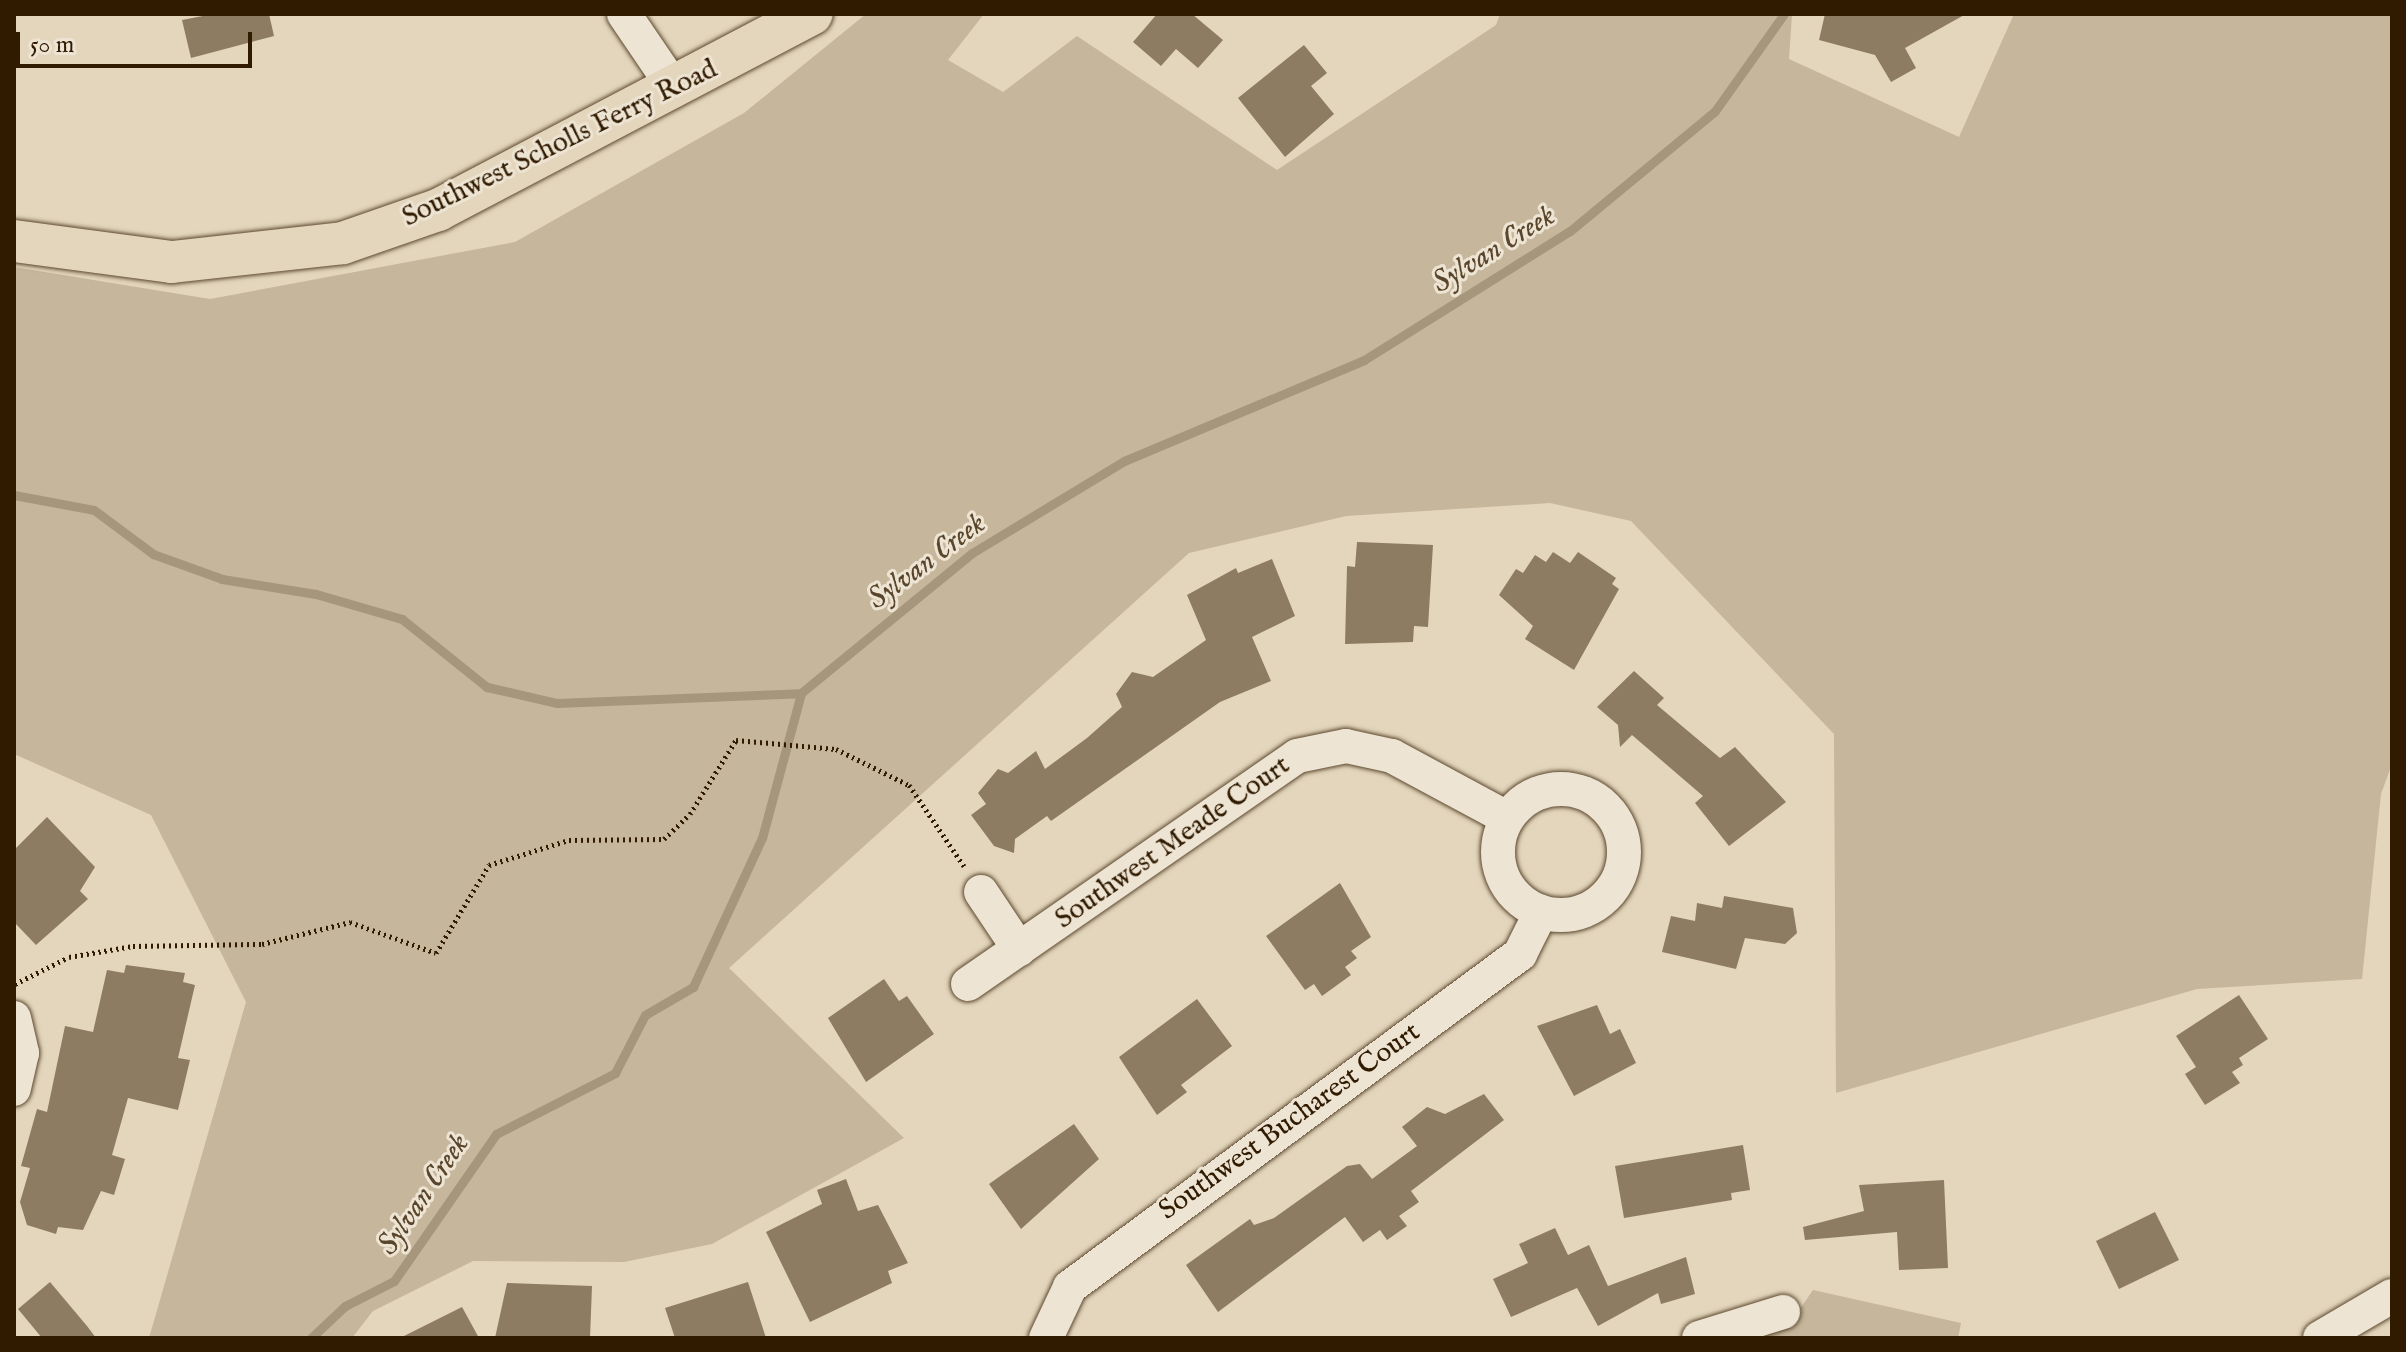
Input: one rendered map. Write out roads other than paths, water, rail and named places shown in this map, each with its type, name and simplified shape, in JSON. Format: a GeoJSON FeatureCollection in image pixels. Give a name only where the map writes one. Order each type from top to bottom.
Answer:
{"type":"FeatureCollection","features":[{"type":"Feature","properties":{"kind":"main road","name":"Southwest Scholls Ferry Road"},"geometry":{"type":"LineString","coordinates":[[14,241],[172,262],[305,252],[438,210],[675,89],[812,14]]}},
{"type":"Feature","properties":{"kind":"street"},"geometry":{"type":"LineString","coordinates":[[624,14],[675,89]]}},
{"type":"Feature","properties":{"kind":"street","name":"Southwest Meade Court"},"geometry":{"type":"LineString","coordinates":[[968,984],[1297,756],[1346,746],[1392,756],[1507,818]]}},
{"type":"Feature","properties":{"kind":"street"},"geometry":{"type":"LineString","coordinates":[[1570,789],[1593,797],[1622,832],[1619,879],[1604,898],[1564,915],[1541,912],[1518,898],[1502,874],[1500,835],[1507,818],[1533,795],[1570,789]]}},
{"type":"Feature","properties":{"kind":"street"},"geometry":{"type":"LineString","coordinates":[[981,892],[1019,949]]}},
{"type":"Feature","properties":{"kind":"street","name":"Southwest Bucharest Court"},"geometry":{"type":"LineString","coordinates":[[1046,1338],[1070,1287],[1520,954],[1541,912]]}},
{"type":"Feature","properties":{"kind":"street"},"geometry":{"type":"LineString","coordinates":[[14,1018],[22,1053],[14,1089]]}},
{"type":"Feature","properties":{"kind":"street"},"geometry":{"type":"LineString","coordinates":[[2320,1338],[2392,1296]]}},
{"type":"Feature","properties":{"kind":"street"},"geometry":{"type":"LineString","coordinates":[[1699,1338],[1783,1312]]}},
{"type":"Feature","properties":{"kind":"waterway","name":"Sylvan Creek"},"geometry":{"type":"LineString","coordinates":[[311,1338],[345,1306],[394,1281],[496,1134],[615,1073],[645,1015],[693,987],[762,838],[801,693],[972,553],[1124,461],[1364,360],[1570,231],[1715,111],[1784,14]]}},
{"type":"Feature","properties":{"kind":"waterway"},"geometry":{"type":"LineString","coordinates":[[14,495],[94,510],[153,554],[222,579],[316,594],[402,619],[487,687],[557,703],[801,693]]}}]}
